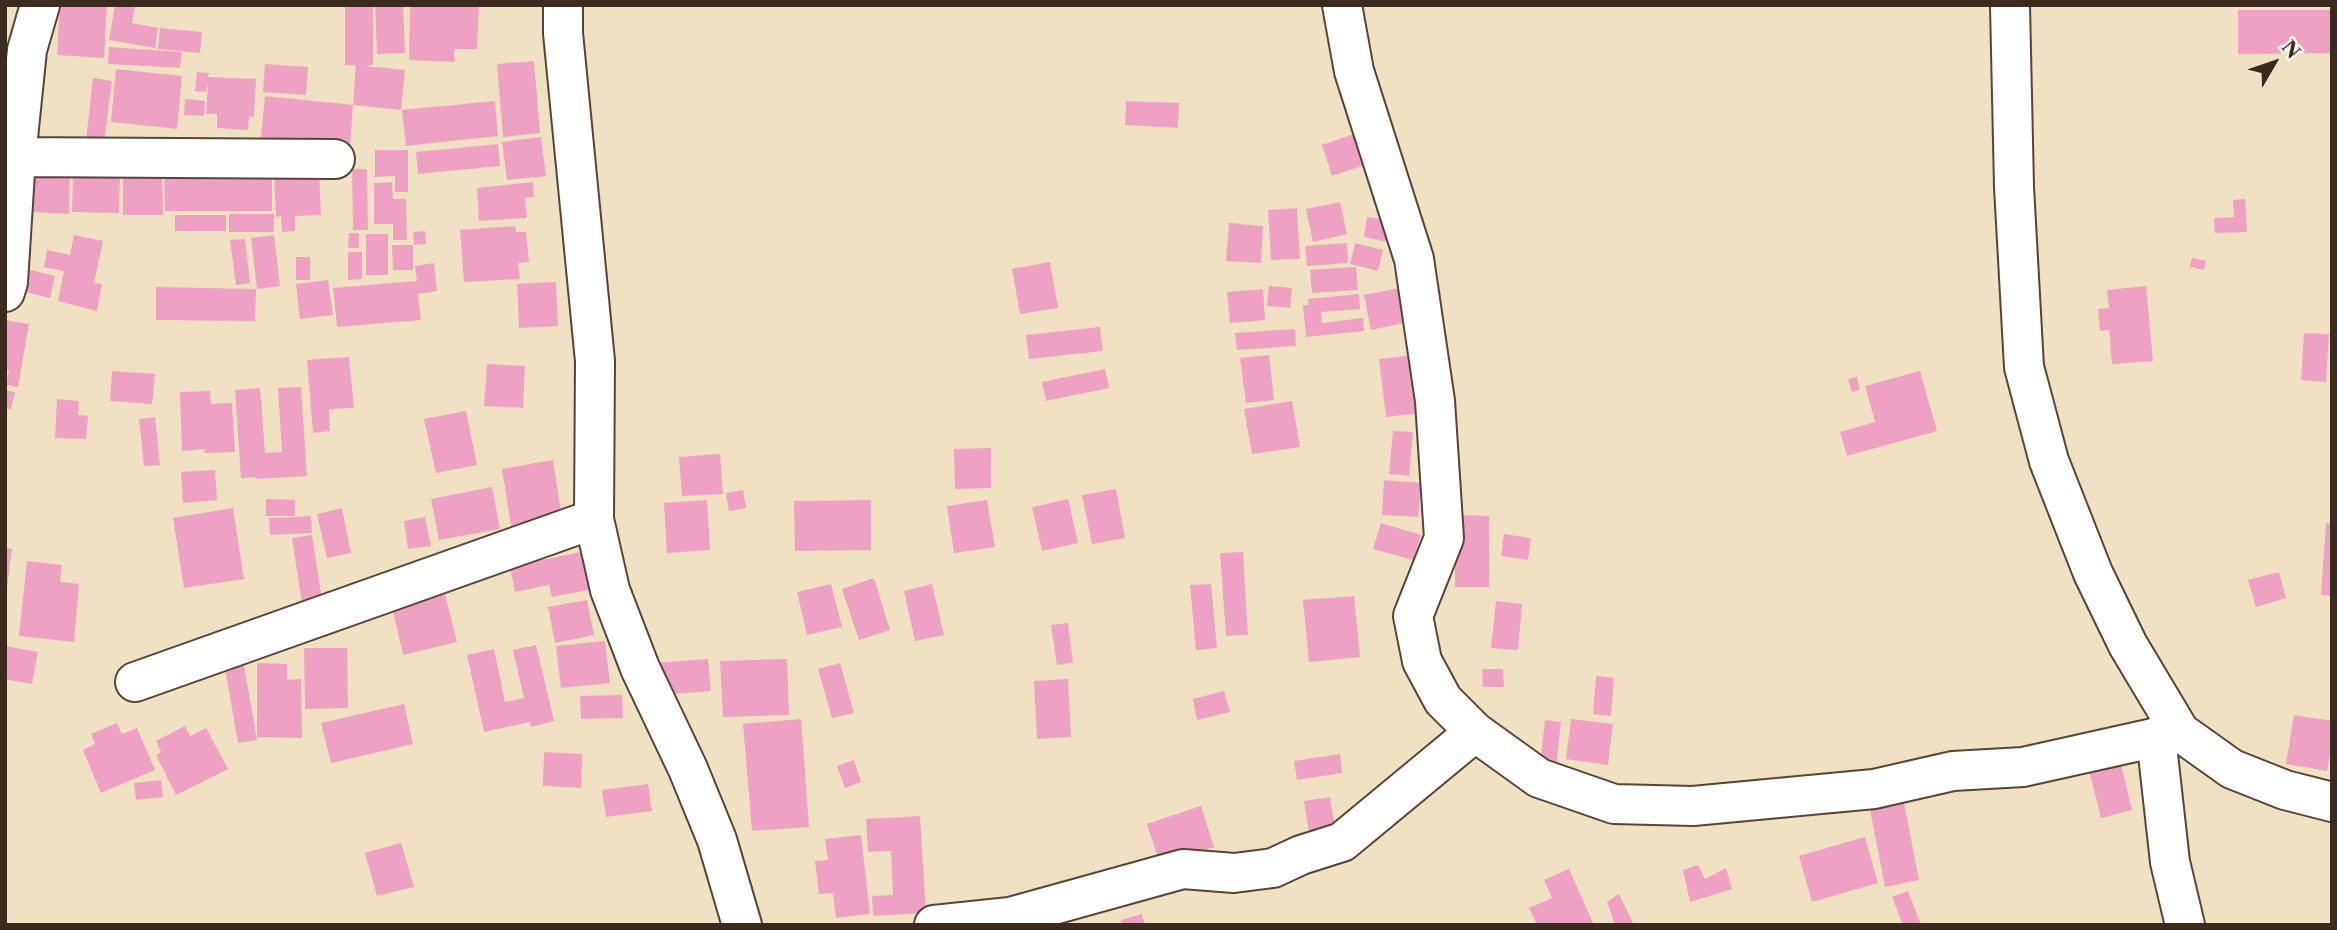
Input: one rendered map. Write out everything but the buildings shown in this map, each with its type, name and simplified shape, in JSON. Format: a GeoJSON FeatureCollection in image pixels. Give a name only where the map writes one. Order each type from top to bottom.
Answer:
{"type":"FeatureCollection","features":[{"type":"Feature","properties":{"kind":"street"},"geometry":{"type":"LineString","coordinates":[[5,292],[27,50],[40,5]]}},
{"type":"Feature","properties":{"kind":"street"},"geometry":{"type":"LineString","coordinates":[[563,5],[563,33],[596,361],[594,519],[610,590],[639,668],[688,769],[717,840],[742,925]]}},
{"type":"Feature","properties":{"kind":"street"},"geometry":{"type":"LineString","coordinates":[[1342,5],[1354,71],[1414,259],[1435,401],[1444,538],[1413,616],[1422,660],[1443,700],[1475,732],[1539,778],[1614,804],[1693,806],[1874,789],[1953,771],[2023,767],[2168,734],[2232,769],[2285,790],[2332,802]]}},
{"type":"Feature","properties":{"kind":"street"},"geometry":{"type":"LineString","coordinates":[[2010,5],[2014,187],[2024,367],[2049,461],[2093,573],[2168,734],[2170,862],[2185,925]]}},
{"type":"Feature","properties":{"kind":"street"},"geometry":{"type":"LineString","coordinates":[[16,157],[335,159]]}},
{"type":"Feature","properties":{"kind":"street"},"geometry":{"type":"LineString","coordinates":[[135,682],[594,519]]}},
{"type":"Feature","properties":{"kind":"street"},"geometry":{"type":"LineString","coordinates":[[934,925],[1010,917],[1183,869],[1234,873],[1273,867],[1342,842],[1475,732]]}}]}
